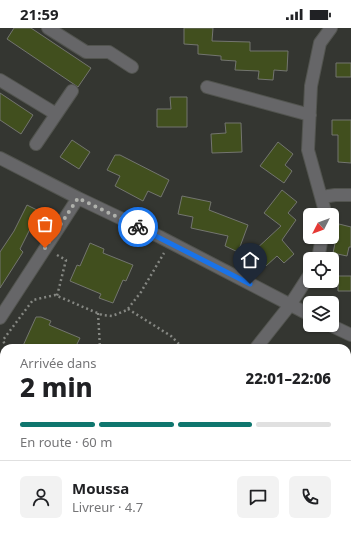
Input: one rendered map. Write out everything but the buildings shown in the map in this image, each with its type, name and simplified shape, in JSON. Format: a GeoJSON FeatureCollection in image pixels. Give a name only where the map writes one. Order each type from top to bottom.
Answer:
{"type":"FeatureCollection","features":[{"type":"Feature","properties":{"kind":"street"},"geometry":{"type":"LineString","coordinates":[[324,208],[308,150],[311,86],[320,43],[331,28]]}},
{"type":"Feature","properties":{"kind":"street"},"geometry":{"type":"LineString","coordinates":[[51,29],[86,52],[109,52],[132,67]]}},
{"type":"Feature","properties":{"kind":"street"},"geometry":{"type":"LineString","coordinates":[[0,80],[56,114]]}},
{"type":"Feature","properties":{"kind":"street"},"geometry":{"type":"LineString","coordinates":[[207,87],[310,115]]}},
{"type":"Feature","properties":{"kind":"street"},"geometry":{"type":"LineString","coordinates":[[36,144],[72,90]]}},
{"type":"Feature","properties":{"kind":"street"},"geometry":{"type":"LineString","coordinates":[[0,158],[78,198],[170,242],[303,312]]}},
{"type":"Feature","properties":{"kind":"street"},"geometry":{"type":"LineString","coordinates":[[322,198],[335,195],[351,195]]}},
{"type":"Feature","properties":{"kind":"street"},"geometry":{"type":"LineString","coordinates":[[0,318],[78,198]]}},
{"type":"Feature","properties":{"kind":"street"},"geometry":{"type":"LineString","coordinates":[[259,344],[290,305],[303,285]]}},
{"type":"Feature","properties":{"kind":"street"},"geometry":{"type":"LineString","coordinates":[[339,330],[351,336]]}},
{"type":"Feature","properties":{"kind":"path"},"geometry":{"type":"LineString","coordinates":[[4,344],[3,340],[34,300],[55,295],[98,313],[112,316],[128,309],[141,292],[170,242]]}},
{"type":"Feature","properties":{"kind":"path"},"geometry":{"type":"LineString","coordinates":[[45,248],[66,260],[57,296]]}},
{"type":"Feature","properties":{"kind":"path"},"geometry":{"type":"LineString","coordinates":[[128,309],[171,336],[179,344]]}},
{"type":"Feature","properties":{"kind":"path"},"geometry":{"type":"LineString","coordinates":[[98,313],[100,344]]}},
{"type":"Feature","properties":{"kind":"way so far"},"geometry":{"type":"LineString","coordinates":[[45,248],[78,198],[138,227]]}},
{"type":"Feature","properties":{"kind":"route"},"geometry":{"type":"LineString","coordinates":[[138,227],[250,284]]}}]}
